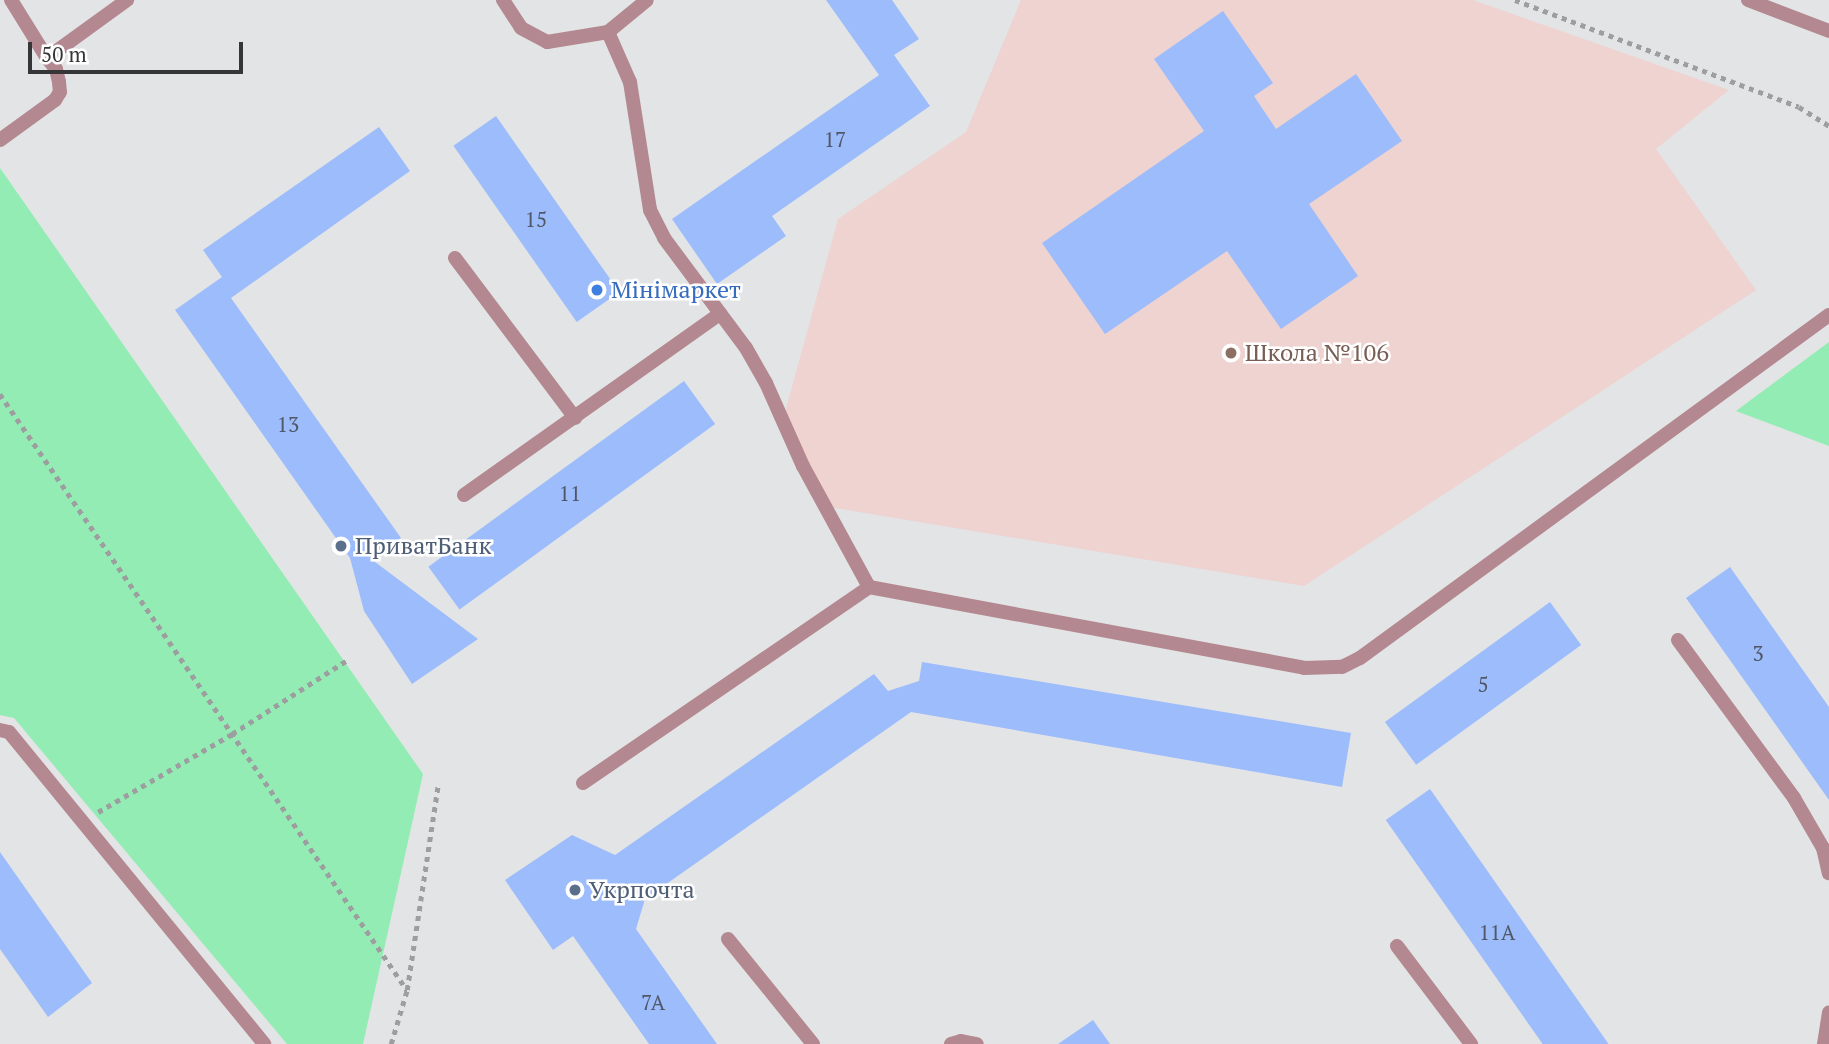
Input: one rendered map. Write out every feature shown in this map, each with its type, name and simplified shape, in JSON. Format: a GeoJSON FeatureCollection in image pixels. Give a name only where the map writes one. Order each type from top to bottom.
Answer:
{"type":"FeatureCollection","features":[{"type":"Feature","properties":{"kind":"street"},"geometry":{"type":"LineString","coordinates":[[0,140],[55,100],[60,92],[56,69],[11,0]]}},
{"type":"Feature","properties":{"kind":"street"},"geometry":{"type":"LineString","coordinates":[[47,58],[127,0]]}},
{"type":"Feature","properties":{"kind":"street"},"geometry":{"type":"LineString","coordinates":[[503,0],[521,28],[547,42],[608,32],[647,0]]}},
{"type":"Feature","properties":{"kind":"street"},"geometry":{"type":"LineString","coordinates":[[1748,0],[1829,31]]}},
{"type":"Feature","properties":{"kind":"street"},"geometry":{"type":"LineString","coordinates":[[608,32],[630,82],[650,210],[664,238],[747,348],[766,383],[803,466],[869,587]]}},
{"type":"Feature","properties":{"kind":"street"},"geometry":{"type":"LineString","coordinates":[[455,258],[575,418]]}},
{"type":"Feature","properties":{"kind":"street"},"geometry":{"type":"LineString","coordinates":[[464,495],[720,314]]}},
{"type":"Feature","properties":{"kind":"street"},"geometry":{"type":"LineString","coordinates":[[583,783],[869,587],[1304,668],[1342,667],[1360,658],[1829,315]]}},
{"type":"Feature","properties":{"kind":"street"},"geometry":{"type":"LineString","coordinates":[[1678,640],[1794,798],[1824,848],[1829,873]]}},
{"type":"Feature","properties":{"kind":"street"},"geometry":{"type":"LineString","coordinates":[[0,730],[9,732],[264,1044]]}},
{"type":"Feature","properties":{"kind":"street"},"geometry":{"type":"LineString","coordinates":[[728,939],[813,1044]]}},
{"type":"Feature","properties":{"kind":"street"},"geometry":{"type":"LineString","coordinates":[[1397,946],[1471,1044]]}},
{"type":"Feature","properties":{"kind":"street"},"geometry":{"type":"LineString","coordinates":[[1824,1044],[1829,1012]]}},
{"type":"Feature","properties":{"kind":"street"},"geometry":{"type":"LineString","coordinates":[[951,1044],[961,1041],[977,1044]]}},
{"type":"Feature","properties":{"kind":"path"},"geometry":{"type":"LineString","coordinates":[[1515,0],[1799,107],[1829,126]]}},
{"type":"Feature","properties":{"kind":"path"},"geometry":{"type":"LineString","coordinates":[[0,394],[407,990]]}},
{"type":"Feature","properties":{"kind":"path"},"geometry":{"type":"LineString","coordinates":[[82,821],[232,734],[349,659]]}},
{"type":"Feature","properties":{"kind":"path"},"geometry":{"type":"LineString","coordinates":[[391,1044],[407,990],[438,784]]}},
{"type":"Feature","properties":{"kind":"shaded area","name":"Школа №106"},"geometry":{"type":"Polygon","coordinates":[[[1021,0],[1473,0],[1729,90],[1656,149],[1756,290],[1304,586],[829,507],[784,416],[838,219],[966,132],[1021,0]]]}},
{"type":"Feature","properties":{"kind":"green space"},"geometry":{"type":"Polygon","coordinates":[[[0,168],[423,774],[363,1044],[287,1044],[14,718],[0,715],[0,168]]]}},
{"type":"Feature","properties":{"kind":"green space"},"geometry":{"type":"Polygon","coordinates":[[[1829,342],[1829,446],[1736,411],[1829,342]]]}},
{"type":"Feature","properties":{"kind":"building"},"geometry":{"type":"Polygon","coordinates":[[[826,0],[892,0],[919,39],[894,55],[930,106],[772,216],[786,236],[717,284],[672,219],[879,75],[826,0]]]}},
{"type":"Feature","properties":{"kind":"building"},"geometry":{"type":"Polygon","coordinates":[[[1223,11],[1273,83],[1254,96],[1276,129],[1356,74],[1402,141],[1309,204],[1358,276],[1281,329],[1227,251],[1105,334],[1042,243],[1204,131],[1154,59],[1223,11]]]}},
{"type":"Feature","properties":{"kind":"building"},"geometry":{"type":"Polygon","coordinates":[[[496,116],[619,292],[577,322],[453,146],[496,116]]]}},
{"type":"Feature","properties":{"kind":"building"},"geometry":{"type":"Polygon","coordinates":[[[379,127],[410,171],[231,298],[401,538],[371,559],[478,639],[412,684],[364,611],[350,558],[175,310],[222,277],[203,250],[379,127]]]}},
{"type":"Feature","properties":{"kind":"building"},"geometry":{"type":"Polygon","coordinates":[[[684,381],[715,424],[460,610],[428,567],[684,381]]]}},
{"type":"Feature","properties":{"kind":"building"},"geometry":{"type":"Polygon","coordinates":[[[1730,567],[1829,707],[1829,800],[1686,598],[1730,567]]]}},
{"type":"Feature","properties":{"kind":"building"},"geometry":{"type":"Polygon","coordinates":[[[1550,602],[1581,645],[1416,765],[1385,722],[1550,602]]]}},
{"type":"Feature","properties":{"kind":"building"},"geometry":{"type":"Polygon","coordinates":[[[922,662],[1351,733],[1342,787],[911,712],[645,899],[636,929],[717,1044],[649,1044],[573,936],[553,950],[505,880],[572,835],[615,855],[874,674],[888,691],[919,681],[922,662]]]}},
{"type":"Feature","properties":{"kind":"building"},"geometry":{"type":"Polygon","coordinates":[[[1430,789],[1608,1044],[1543,1044],[1386,820],[1430,789]]]}},
{"type":"Feature","properties":{"kind":"building"},"geometry":{"type":"Polygon","coordinates":[[[0,852],[92,983],[48,1017],[0,949],[0,852]]]}},
{"type":"Feature","properties":{"kind":"building"},"geometry":{"type":"Polygon","coordinates":[[[1093,1020],[1110,1044],[1058,1044],[1093,1020]]]}},
{"type":"Feature","properties":{"kind":"place","name":"Мiнiмаркет"},"geometry":{"type":"Point","coordinates":[597,290]}},
{"type":"Feature","properties":{"kind":"place","name":"Школа №106"},"geometry":{"type":"Point","coordinates":[1231,353]}},
{"type":"Feature","properties":{"kind":"place","name":"ПриватБанк"},"geometry":{"type":"Point","coordinates":[341,546]}},
{"type":"Feature","properties":{"kind":"place","name":"Укрпочта"},"geometry":{"type":"Point","coordinates":[575,890]}}]}
